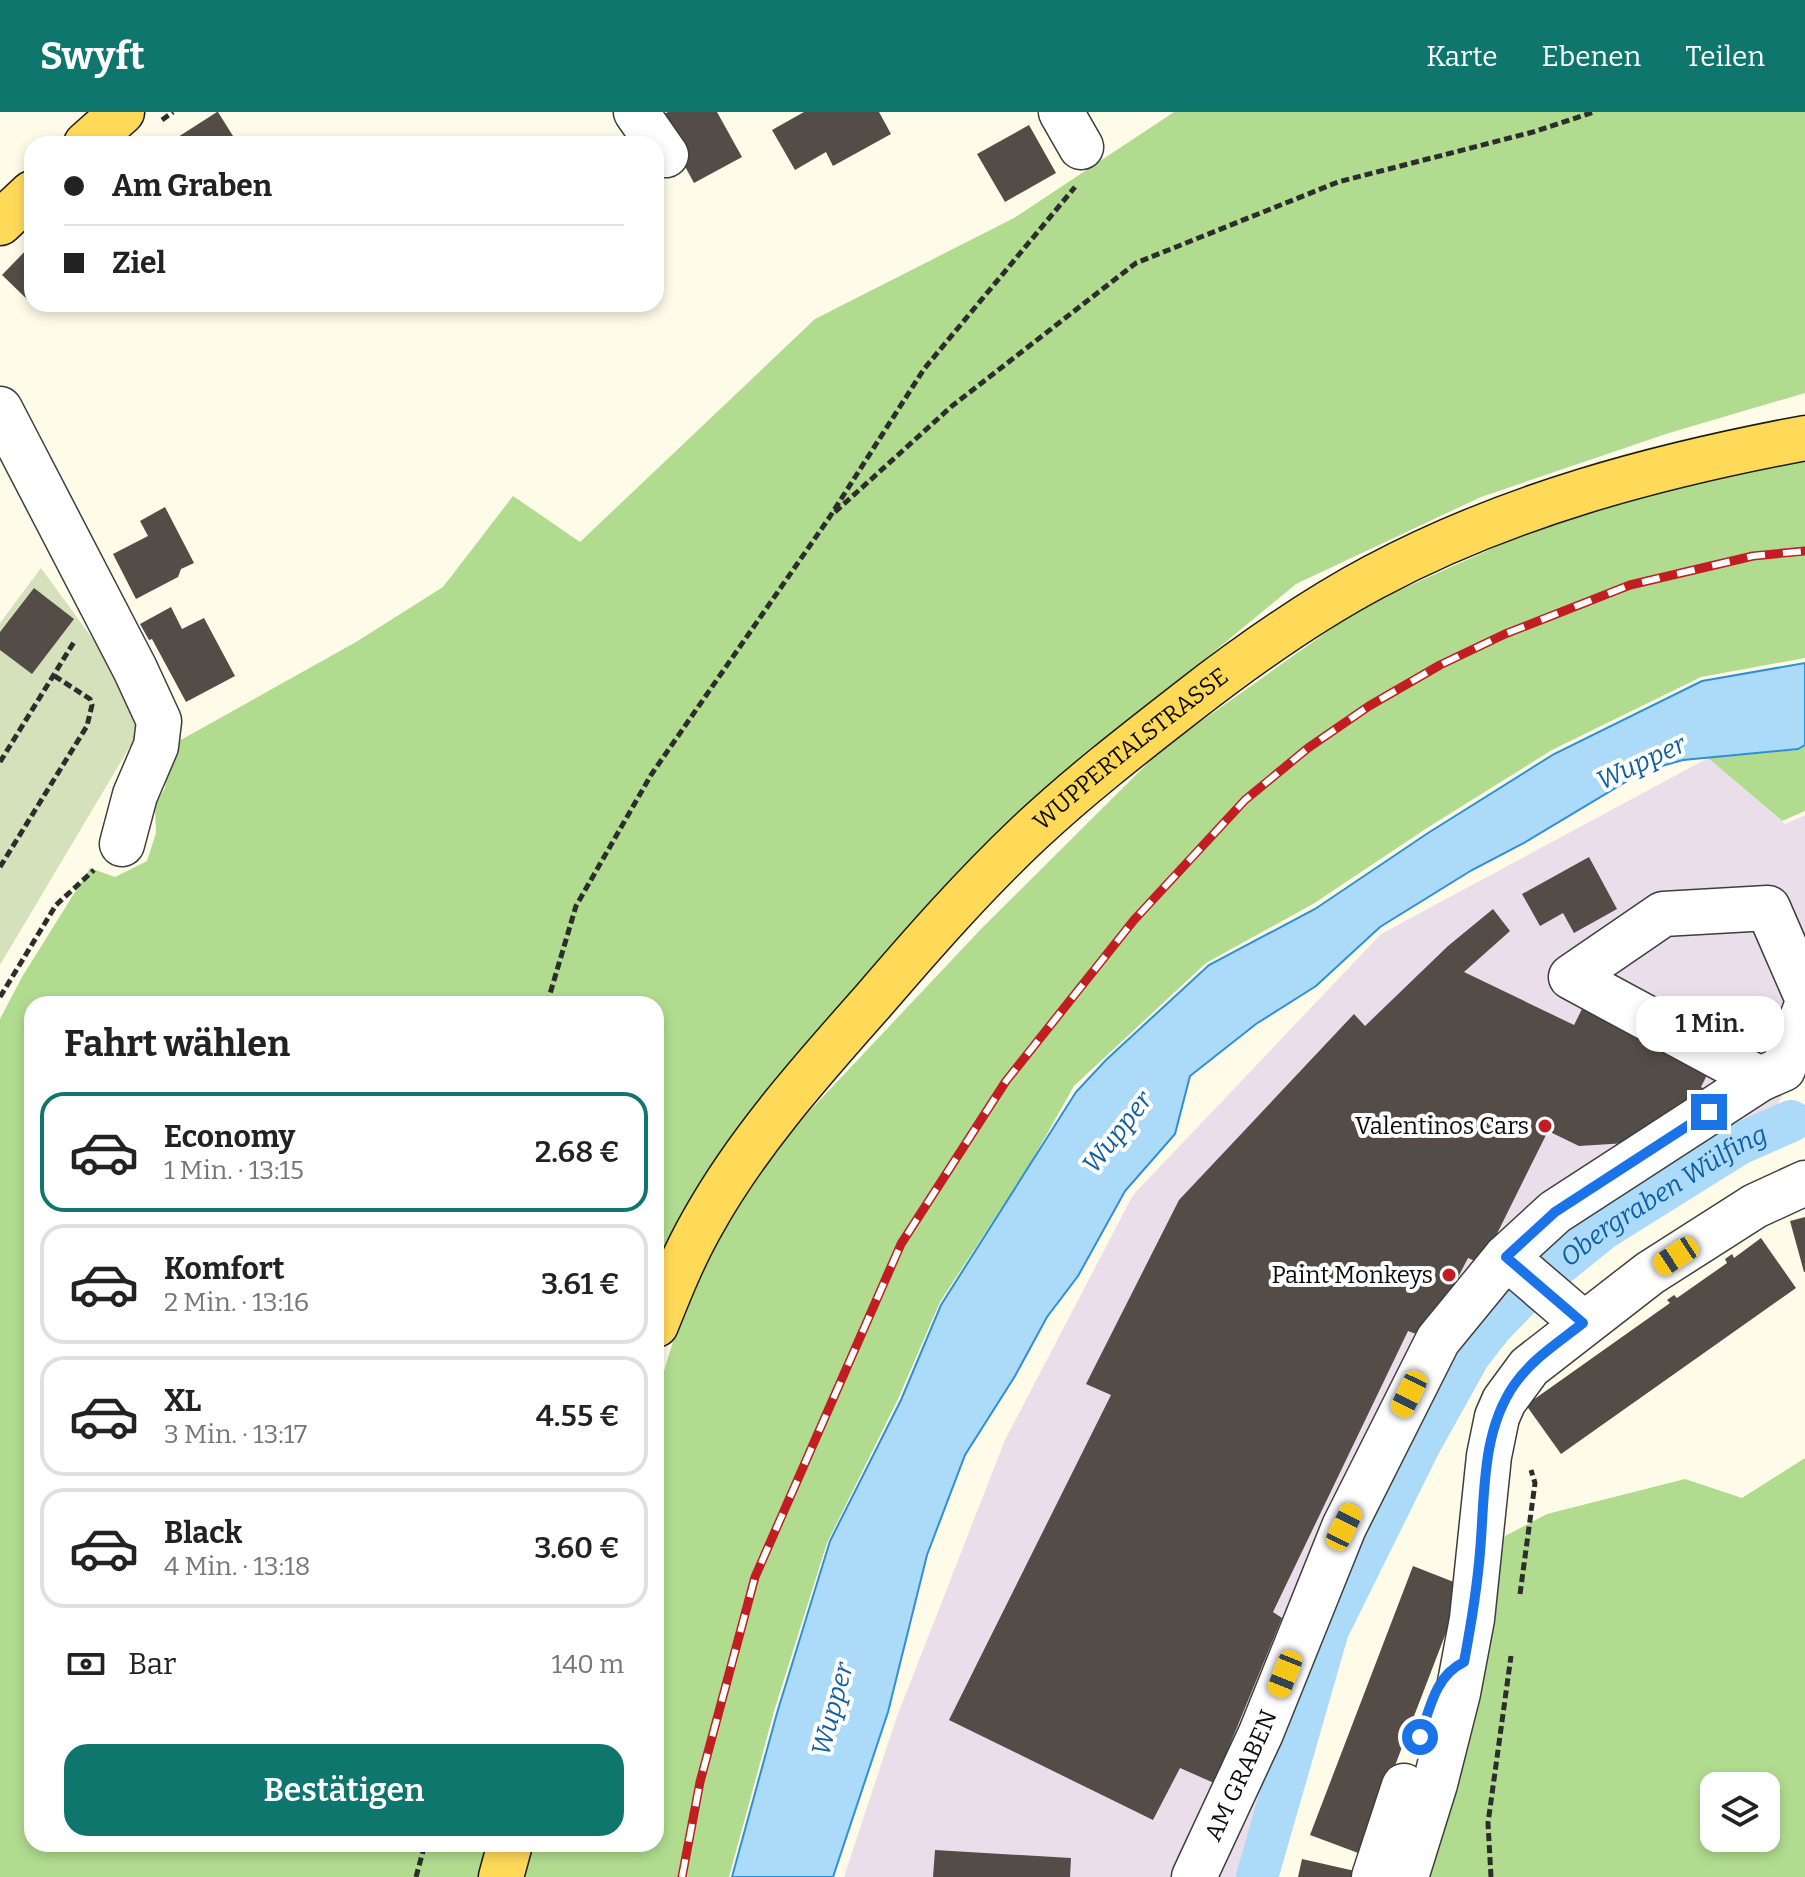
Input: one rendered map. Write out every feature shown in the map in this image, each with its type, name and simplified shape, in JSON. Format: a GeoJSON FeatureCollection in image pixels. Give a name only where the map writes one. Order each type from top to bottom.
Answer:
{"type":"FeatureCollection","features":[{"type":"Feature","properties":{"kind":"main road"},"geometry":{"type":"LineString","coordinates":[[95,136],[122,112]]}},
{"type":"Feature","properties":{"kind":"main road"},"geometry":{"type":"LineString","coordinates":[[0,223],[24,200]]}},
{"type":"Feature","properties":{"kind":"main road","name":"WUPPERTALSTRASSE"},"geometry":{"type":"LineString","coordinates":[[664,1306],[704,1218],[749,1151],[827,1054],[923,943],[1031,831],[1242,660],[1318,611],[1402,563],[1537,506],[1583,490],[1694,461],[1805,438]]}},
{"type":"Feature","properties":{"kind":"main road"},"geometry":{"type":"LineString","coordinates":[[501,1877],[508,1852]]}},
{"type":"Feature","properties":{"kind":"street"},"geometry":{"type":"LineString","coordinates":[[636,112],[653,136]]}},
{"type":"Feature","properties":{"kind":"street"},"geometry":{"type":"LineString","coordinates":[[0,409],[159,721],[156,746],[135,795],[122,844]]}},
{"type":"Feature","properties":{"kind":"street"},"geometry":{"type":"LineString","coordinates":[[1760,1079],[1571,977],[1663,914],[1768,908],[1805,993]]}},
{"type":"Feature","properties":{"kind":"street","name":"AM GRABEN"},"geometry":{"type":"LineString","coordinates":[[1194,1877],[1261,1733],[1344,1527],[1438,1340],[1515,1265],[1555,1212],[1760,1079],[1783,1069],[1805,1010]]}},
{"type":"Feature","properties":{"kind":"street"},"geometry":{"type":"LineString","coordinates":[[1406,1877],[1435,1784],[1464,1662],[1480,1552],[1484,1492],[1497,1417],[1515,1383],[1571,1312],[1650,1273],[1755,1206],[1805,1183]]}},
{"type":"Feature","properties":{"kind":"street"},"geometry":{"type":"LineString","coordinates":[[1515,1265],[1571,1312]]}},
{"type":"Feature","properties":{"kind":"street"},"geometry":{"type":"LineString","coordinates":[[1374,1877],[1438,1684],[1450,1668],[1464,1662]]}},
{"type":"Feature","properties":{"kind":"path"},"geometry":{"type":"LineString","coordinates":[[829,518],[952,406],[1136,263],[1338,182],[1533,132],[1594,112]]}},
{"type":"Feature","properties":{"kind":"path"},"geometry":{"type":"LineString","coordinates":[[549,996],[576,906],[651,775],[829,518],[924,369],[1087,173],[1071,130]]}},
{"type":"Feature","properties":{"kind":"path"},"geometry":{"type":"LineString","coordinates":[[0,762],[53,675],[102,607]]}},
{"type":"Feature","properties":{"kind":"path"},"geometry":{"type":"LineString","coordinates":[[0,867],[87,726],[92,705],[90,699],[53,675]]}},
{"type":"Feature","properties":{"kind":"path"},"geometry":{"type":"LineString","coordinates":[[0,997],[56,905],[122,844]]}},
{"type":"Feature","properties":{"kind":"path"},"geometry":{"type":"LineString","coordinates":[[416,1877],[423,1852]]}},
{"type":"Feature","properties":{"kind":"shaded area"},"geometry":{"type":"Polygon","coordinates":[[[1708,758],[1785,824],[1805,815],[1805,1063],[1797,1066],[1764,1132],[1591,1257],[1491,1348],[1332,1658],[1251,1877],[844,1877],[896,1719],[1005,1440],[1133,1195],[1381,934],[1708,758]]]}},
{"type":"Feature","properties":{"kind":"green space"},"geometry":{"type":"Polygon","coordinates":[[[1174,112],[1805,112],[1805,393],[1669,433],[1481,497],[1296,584],[1025,808],[724,1162],[664,1255],[664,996],[24,996],[24,1852],[493,1852],[486,1877],[0,1877],[0,1019],[22,977],[90,868],[115,877],[147,861],[156,833],[155,805],[165,788],[170,746],[356,642],[443,587],[513,496],[580,542],[815,319],[1014,218],[1174,112]]]}},
{"type":"Feature","properties":{"kind":"green space"},"geometry":{"type":"Polygon","coordinates":[[[1805,461],[1805,658],[1701,677],[1552,750],[1313,904],[1206,963],[1074,1086],[1030,1164],[940,1302],[898,1399],[827,1543],[775,1708],[729,1877],[523,1877],[530,1852],[664,1852],[664,1371],[684,1306],[738,1203],[801,1120],[982,928],[1162,749],[1362,607],[1531,531],[1684,485],[1805,461]]]}},
{"type":"Feature","properties":{"kind":"green space"},"geometry":{"type":"Polygon","coordinates":[[[41,568],[141,705],[135,738],[0,965],[0,623],[41,568]]]}},
{"type":"Feature","properties":{"kind":"green space"},"geometry":{"type":"Polygon","coordinates":[[[1805,746],[1805,811],[1782,821],[1708,758],[1798,750],[1805,746]]]}},
{"type":"Feature","properties":{"kind":"green space"},"geometry":{"type":"Polygon","coordinates":[[[1805,1458],[1805,1877],[1422,1877],[1483,1604],[1505,1536],[1547,1514],[1685,1479],[1742,1498],[1805,1458]]]}},
{"type":"Feature","properties":{"kind":"water","name":"Wupper"},"geometry":{"type":"Polygon","coordinates":[[[1805,663],[1805,745],[1798,749],[1683,760],[1644,771],[1380,927],[1316,986],[1256,1024],[1190,1076],[1175,1134],[1125,1191],[1078,1276],[1047,1317],[1015,1376],[965,1455],[927,1555],[888,1712],[833,1877],[732,1877],[777,1713],[830,1541],[901,1400],[941,1305],[1076,1092],[1106,1060],[1209,965],[1315,909],[1554,754],[1702,681],[1805,663]]]}},
{"type":"Feature","properties":{"kind":"building"},"geometry":{"type":"Polygon","coordinates":[[[217,112],[233,136],[180,136],[217,112]]]}},
{"type":"Feature","properties":{"kind":"building"},"geometry":{"type":"Polygon","coordinates":[[[668,112],[717,112],[742,157],[694,183],[658,117],[668,112]]]}},
{"type":"Feature","properties":{"kind":"building"},"geometry":{"type":"Polygon","coordinates":[[[804,112],[879,112],[891,134],[833,166],[826,152],[795,170],[772,130],[804,112]]]}},
{"type":"Feature","properties":{"kind":"building"},"geometry":{"type":"Polygon","coordinates":[[[1029,125],[1056,173],[1005,202],[977,154],[1029,125]]]}},
{"type":"Feature","properties":{"kind":"building"},"geometry":{"type":"Polygon","coordinates":[[[24,252],[24,296],[2,275],[24,252]]]}},
{"type":"Feature","properties":{"kind":"building"},"geometry":{"type":"Polygon","coordinates":[[[165,507],[194,563],[181,569],[178,577],[136,599],[113,554],[148,536],[140,521],[165,507]]]}},
{"type":"Feature","properties":{"kind":"building"},"geometry":{"type":"Polygon","coordinates":[[[34,588],[74,619],[32,674],[0,650],[0,632],[34,588]]]}},
{"type":"Feature","properties":{"kind":"building"},"geometry":{"type":"Polygon","coordinates":[[[171,607],[182,629],[204,618],[235,676],[186,702],[152,639],[149,640],[140,624],[171,607]]]}},
{"type":"Feature","properties":{"kind":"building"},"geometry":{"type":"Polygon","coordinates":[[[1589,857],[1617,909],[1574,933],[1563,913],[1540,926],[1522,894],[1589,857]]]}},
{"type":"Feature","properties":{"kind":"building"},"geometry":{"type":"Polygon","coordinates":[[[1493,909],[1510,931],[1464,972],[1574,1025],[1586,1001],[1712,1065],[1701,1087],[1718,1097],[1643,1142],[1579,1146],[1548,1131],[1482,1264],[1468,1258],[1427,1338],[1408,1331],[1273,1612],[1282,1618],[1214,1783],[1180,1768],[1153,1820],[949,1720],[1111,1395],[1086,1384],[1179,1200],[1354,1014],[1365,1026],[1448,946],[1493,909]]]}},
{"type":"Feature","properties":{"kind":"building"},"geometry":{"type":"Polygon","coordinates":[[[1805,1217],[1805,1272],[1804,1272],[1790,1221],[1805,1217]]]}},
{"type":"Feature","properties":{"kind":"building"},"geometry":{"type":"Polygon","coordinates":[[[1761,1238],[1796,1288],[1561,1454],[1526,1405],[1670,1303],[1667,1300],[1674,1295],[1677,1298],[1727,1263],[1725,1259],[1732,1254],[1734,1258],[1761,1238]]]}},
{"type":"Feature","properties":{"kind":"building"},"geometry":{"type":"Polygon","coordinates":[[[1413,1566],[1464,1586],[1361,1854],[1310,1835],[1413,1566]]]}},
{"type":"Feature","properties":{"kind":"building"},"geometry":{"type":"Polygon","coordinates":[[[935,1850],[1071,1858],[1070,1877],[933,1877],[935,1850]]]}},
{"type":"Feature","properties":{"kind":"building"},"geometry":{"type":"Polygon","coordinates":[[[1302,1859],[1355,1871],[1353,1877],[1298,1877],[1302,1859]]]}},
{"type":"Feature","properties":{"kind":"waterway","name":"Obergraben Wülfing"},"geometry":{"type":"LineString","coordinates":[[1257,1877],[1328,1630],[1420,1444],[1469,1356],[1526,1291],[1603,1229],[1739,1144],[1791,1121]]}},
{"type":"Feature","properties":{"kind":"railway"},"geometry":{"type":"LineString","coordinates":[[682,1877],[700,1782],[755,1577],[901,1244],[1006,1081],[1134,920],[1245,800],[1308,748],[1369,706],[1440,665],[1505,634],[1630,585],[1753,556],[1805,551]]}},
{"type":"Feature","properties":{"kind":"place","name":"Valentinos Cars"},"geometry":{"type":"Point","coordinates":[1545,1126]}},
{"type":"Feature","properties":{"kind":"place","name":"Paint Monkeys"},"geometry":{"type":"Point","coordinates":[1449,1275]}},
{"type":"Feature","properties":{"kind":"route"},"geometry":{"type":"LineString","coordinates":[[1420,1737],[1438,1684],[1450,1668],[1464,1662],[1480,1552],[1484,1492],[1497,1417],[1515,1383],[1529,1367],[1583,1323],[1506,1257],[1555,1212],[1709,1112]]}}]}
